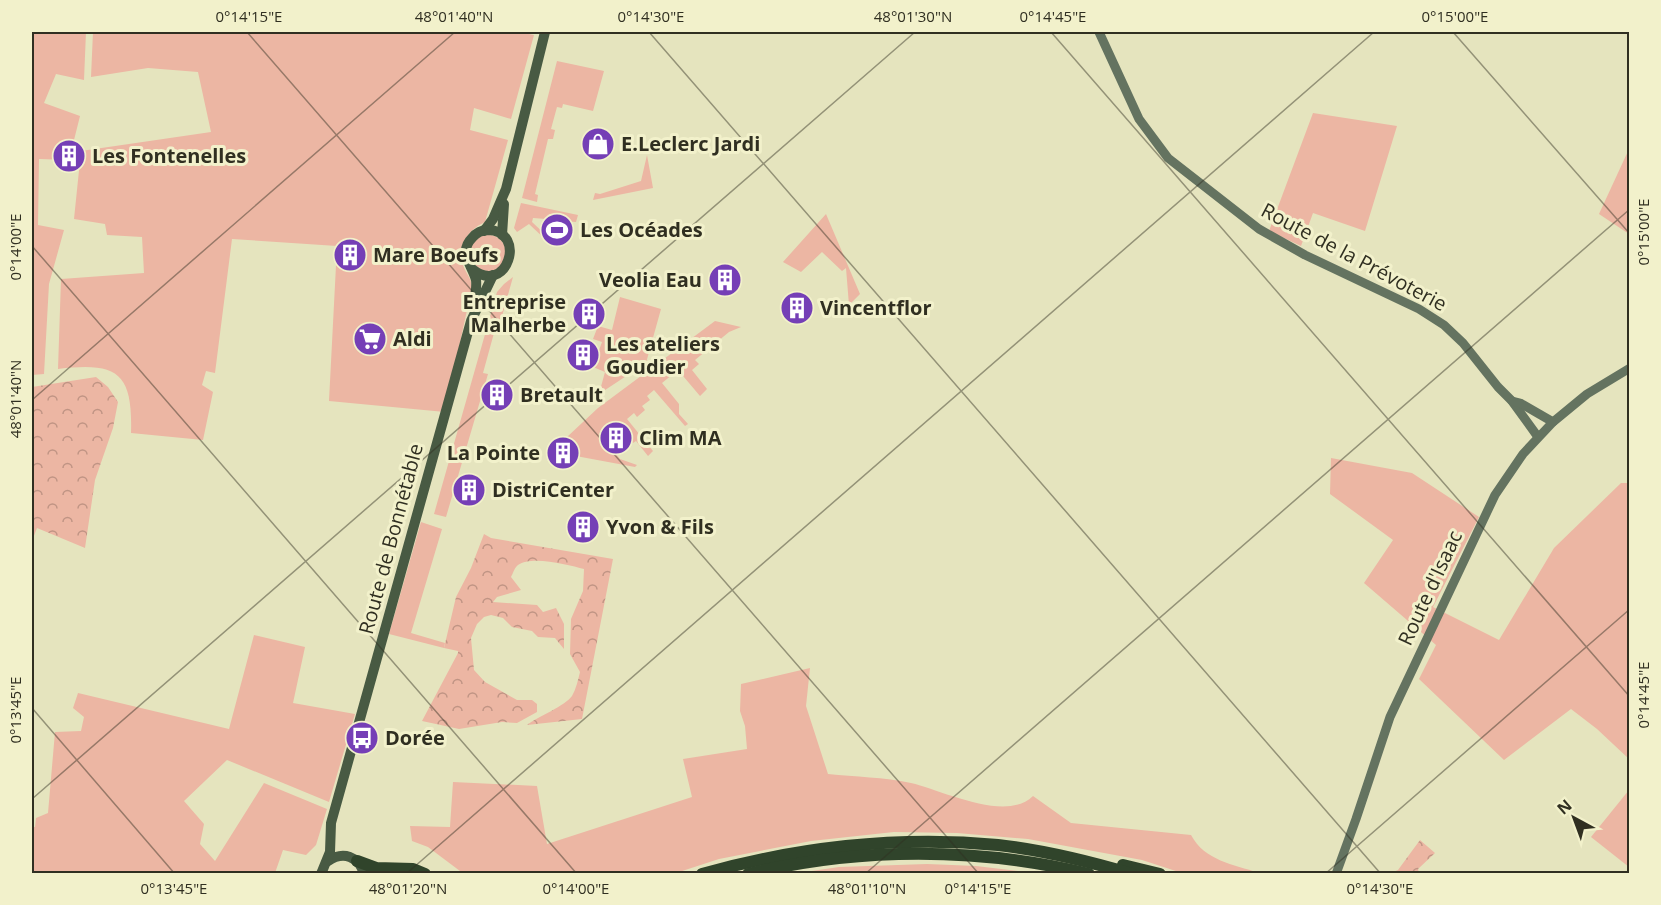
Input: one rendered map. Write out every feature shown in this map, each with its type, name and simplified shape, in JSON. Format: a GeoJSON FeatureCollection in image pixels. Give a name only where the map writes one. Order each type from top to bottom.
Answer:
{"type":"FeatureCollection","features":[{"type":"Feature","properties":{"kind":"highway"},"geometry":{"type":"LineString","coordinates":[[702,873],[807,850],[894,843],[998,845],[1088,870],[1128,866],[1160,873]]}},
{"type":"Feature","properties":{"kind":"highway"},"geometry":{"type":"LineString","coordinates":[[748,873],[843,857],[926,854],[995,857],[1088,870],[1132,873]]}},
{"type":"Feature","properties":{"kind":"highway"},"geometry":{"type":"LineString","coordinates":[[352,858],[376,868],[413,869],[425,873]]}},
{"type":"Feature","properties":{"kind":"main road"},"geometry":{"type":"LineString","coordinates":[[472,269],[481,275],[493,275],[504,270],[510,259],[510,248],[502,235],[506,189],[545,32]]}},
{"type":"Feature","properties":{"kind":"main road"},"geometry":{"type":"LineString","coordinates":[[471,321],[476,285],[472,269],[466,260],[466,248],[472,237],[484,231],[493,219],[506,189]]}},
{"type":"Feature","properties":{"kind":"main road"},"geometry":{"type":"LineString","coordinates":[[484,231],[494,231],[502,235]]}},
{"type":"Feature","properties":{"kind":"main road","name":"Route de Bonnétable"},"geometry":{"type":"LineString","coordinates":[[321,873],[328,861],[331,823],[471,321],[493,275]]}},
{"type":"Feature","properties":{"kind":"main road","name":"Route de Bonnétable"},"geometry":{"type":"LineString","coordinates":[[334,815],[336,840],[364,873]]}},
{"type":"Feature","properties":{"kind":"main road"},"geometry":{"type":"LineString","coordinates":[[328,861],[339,856],[352,858]]}},
{"type":"Feature","properties":{"kind":"street","name":"Route de la Prévoterie"},"geometry":{"type":"LineString","coordinates":[[1099,32],[1139,119],[1168,158],[1259,230],[1305,255],[1419,309],[1444,325],[1464,343],[1497,387],[1512,401],[1538,437]]}},
{"type":"Feature","properties":{"kind":"street","name":"Route d'Isaac"},"geometry":{"type":"LineString","coordinates":[[1336,873],[1390,717],[1495,495],[1516,463],[1552,422],[1587,394],[1629,368]]}},
{"type":"Feature","properties":{"kind":"street","name":"Route de la Prévoterie"},"geometry":{"type":"LineString","coordinates":[[1512,401],[1520,403],[1552,422]]}},
{"type":"Feature","properties":{"kind":"green space"},"geometry":{"type":"Polygon","coordinates":[[[32,32],[86,32],[84,80],[56,74],[44,103],[80,116],[69,160],[39,159],[38,225],[64,230],[49,284],[44,374],[32,375],[32,32]]]}},
{"type":"Feature","properties":{"kind":"green space"},"geometry":{"type":"Polygon","coordinates":[[[93,32],[519,32],[534,35],[511,119],[474,108],[470,130],[508,140],[485,222],[469,234],[462,245],[461,258],[472,287],[445,412],[329,401],[337,246],[232,239],[215,373],[206,371],[202,385],[213,392],[203,440],[131,433],[129,396],[124,384],[117,376],[108,370],[95,367],[58,369],[61,279],[144,273],[142,237],[107,235],[105,224],[74,219],[81,151],[211,132],[198,72],[148,68],[91,77],[93,32]]]}},
{"type":"Feature","properties":{"kind":"green space"},"geometry":{"type":"Polygon","coordinates":[[[557,61],[604,71],[593,111],[563,104],[562,108],[557,107],[551,129],[555,130],[553,139],[548,139],[535,194],[538,195],[537,202],[522,198],[557,61]]]}},
{"type":"Feature","properties":{"kind":"green space"},"geometry":{"type":"Polygon","coordinates":[[[1313,113],[1397,126],[1365,231],[1313,213],[1301,246],[1269,231],[1313,113]]]}},
{"type":"Feature","properties":{"kind":"green space"},"geometry":{"type":"Polygon","coordinates":[[[1629,149],[1629,234],[1599,214],[1629,149]]]}},
{"type":"Feature","properties":{"kind":"green space"},"geometry":{"type":"Polygon","coordinates":[[[647,155],[653,188],[593,200],[595,193],[600,194],[641,181],[647,155]]]}},
{"type":"Feature","properties":{"kind":"green space"},"geometry":{"type":"Polygon","coordinates":[[[521,203],[578,215],[576,222],[562,221],[562,216],[549,214],[546,219],[533,218],[532,222],[549,238],[546,240],[529,224],[517,232],[514,228],[521,203]]]}},
{"type":"Feature","properties":{"kind":"green space"},"geometry":{"type":"Polygon","coordinates":[[[826,214],[860,294],[849,305],[846,268],[842,271],[822,252],[801,272],[783,262],[826,214]]]}},
{"type":"Feature","properties":{"kind":"green space"},"geometry":{"type":"Polygon","coordinates":[[[488,235],[501,240],[506,253],[501,266],[488,271],[475,266],[470,253],[475,240],[488,235]]]}},
{"type":"Feature","properties":{"kind":"green space"},"geometry":{"type":"Polygon","coordinates":[[[513,277],[497,334],[494,333],[483,373],[488,374],[446,517],[434,514],[497,292],[513,277]]]}},
{"type":"Feature","properties":{"kind":"green space"},"geometry":{"type":"Polygon","coordinates":[[[620,297],[661,309],[646,363],[599,394],[605,372],[593,367],[602,342],[593,339],[598,326],[612,330],[620,297]]]}},
{"type":"Feature","properties":{"kind":"green space"},"geometry":{"type":"Polygon","coordinates":[[[715,321],[741,327],[729,332],[695,360],[699,364],[692,370],[707,389],[700,396],[678,370],[662,383],[679,404],[679,414],[688,424],[685,426],[654,390],[647,396],[650,400],[642,406],[645,410],[637,417],[634,413],[627,419],[653,451],[648,456],[636,441],[633,443],[615,421],[599,434],[620,459],[637,465],[635,467],[565,454],[562,451],[561,453],[551,452],[598,408],[715,321]]]}},
{"type":"Feature","properties":{"kind":"green space"},"geometry":{"type":"Polygon","coordinates":[[[96,377],[108,387],[118,402],[113,428],[95,480],[85,548],[37,528],[32,541],[32,387],[96,377]]]}},
{"type":"Feature","properties":{"kind":"green space"},"geometry":{"type":"Polygon","coordinates":[[[1331,458],[1412,473],[1479,517],[1433,607],[1499,640],[1554,548],[1621,483],[1629,483],[1629,759],[1597,729],[1571,709],[1504,760],[1419,679],[1436,645],[1364,583],[1393,540],[1330,494],[1331,458]]]}},
{"type":"Feature","properties":{"kind":"green space"},"geometry":{"type":"Polygon","coordinates":[[[421,522],[442,529],[411,633],[445,643],[444,648],[389,634],[421,522]]]}},
{"type":"Feature","properties":{"kind":"green space"},"geometry":{"type":"Polygon","coordinates":[[[484,534],[491,538],[613,559],[582,719],[527,725],[569,700],[576,687],[580,672],[570,654],[571,619],[583,591],[584,569],[551,562],[532,561],[518,565],[511,577],[521,590],[497,597],[493,602],[537,605],[543,612],[556,608],[564,624],[564,649],[555,638],[538,637],[532,631],[512,627],[503,618],[491,615],[484,617],[477,624],[471,638],[474,670],[485,682],[517,700],[532,700],[537,704],[537,712],[517,723],[502,722],[459,729],[422,721],[458,653],[458,651],[444,648],[456,597],[471,568],[484,534]]]}},
{"type":"Feature","properties":{"kind":"green space"},"geometry":{"type":"Polygon","coordinates":[[[254,635],[305,647],[293,703],[355,714],[329,802],[227,760],[184,801],[204,824],[200,844],[215,861],[264,783],[327,809],[316,845],[306,855],[283,850],[275,873],[32,873],[32,827],[35,827],[36,818],[48,813],[55,732],[81,731],[84,717],[73,708],[78,693],[229,729],[254,635]]]}},
{"type":"Feature","properties":{"kind":"green space"},"geometry":{"type":"Polygon","coordinates":[[[810,668],[806,706],[828,774],[901,781],[991,806],[1021,803],[1033,796],[1071,823],[1191,835],[1204,851],[1212,856],[1259,873],[1182,873],[1142,860],[1028,839],[957,833],[894,832],[811,841],[719,859],[676,873],[464,874],[428,847],[412,841],[410,826],[450,827],[453,782],[537,786],[547,844],[692,797],[683,759],[747,749],[745,726],[740,711],[741,684],[810,668]]]}},
{"type":"Feature","properties":{"kind":"green space"},"geometry":{"type":"Polygon","coordinates":[[[1629,790],[1629,867],[1591,837],[1629,790]]]}},
{"type":"Feature","properties":{"kind":"green space"},"geometry":{"type":"Polygon","coordinates":[[[1420,840],[1435,853],[1418,869],[1419,873],[1391,873],[1398,870],[1420,840]]]}},
{"type":"Feature","properties":{"kind":"green space"},"geometry":{"type":"Polygon","coordinates":[[[927,864],[976,866],[1034,873],[798,873],[839,867],[927,864]]]}},
{"type":"Feature","properties":{"kind":"place","name":"E.Leclerc Jardi"},"geometry":{"type":"Point","coordinates":[598,144]}},
{"type":"Feature","properties":{"kind":"place","name":"Les Fontenelles"},"geometry":{"type":"Point","coordinates":[69,156]}},
{"type":"Feature","properties":{"kind":"place","name":"Les Océades"},"geometry":{"type":"Point","coordinates":[557,230]}},
{"type":"Feature","properties":{"kind":"place","name":"Mare Boeufs"},"geometry":{"type":"Point","coordinates":[350,255]}},
{"type":"Feature","properties":{"kind":"place","name":"Veolia Eau"},"geometry":{"type":"Point","coordinates":[725,280]}},
{"type":"Feature","properties":{"kind":"place","name":"Vincentflor"},"geometry":{"type":"Point","coordinates":[797,308]}},
{"type":"Feature","properties":{"kind":"place","name":"Entreprise Malherbe"},"geometry":{"type":"Point","coordinates":[589,314]}},
{"type":"Feature","properties":{"kind":"place","name":"Aldi"},"geometry":{"type":"Point","coordinates":[370,339]}},
{"type":"Feature","properties":{"kind":"place","name":"Les ateliers Goudier"},"geometry":{"type":"Point","coordinates":[583,355]}},
{"type":"Feature","properties":{"kind":"place","name":"Bretault"},"geometry":{"type":"Point","coordinates":[497,395]}},
{"type":"Feature","properties":{"kind":"place","name":"Clim MA"},"geometry":{"type":"Point","coordinates":[616,438]}},
{"type":"Feature","properties":{"kind":"place","name":"La Pointe"},"geometry":{"type":"Point","coordinates":[563,453]}},
{"type":"Feature","properties":{"kind":"place","name":"DistriCenter"},"geometry":{"type":"Point","coordinates":[469,490]}},
{"type":"Feature","properties":{"kind":"place","name":"Yvon & Fils"},"geometry":{"type":"Point","coordinates":[583,527]}},
{"type":"Feature","properties":{"kind":"place","name":"Dorée"},"geometry":{"type":"Point","coordinates":[362,738]}}]}
